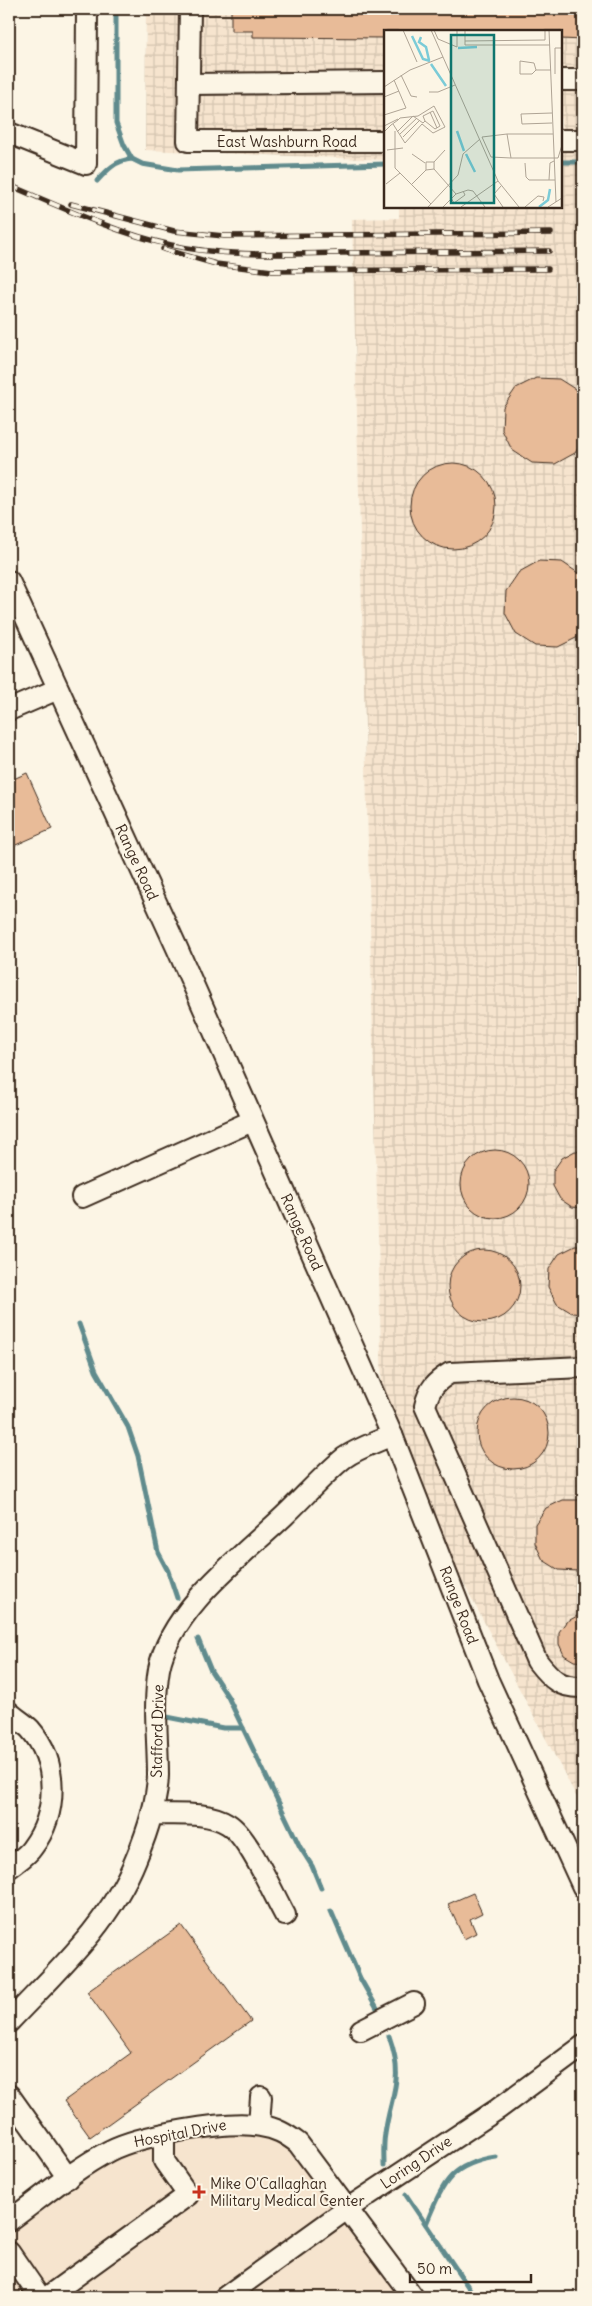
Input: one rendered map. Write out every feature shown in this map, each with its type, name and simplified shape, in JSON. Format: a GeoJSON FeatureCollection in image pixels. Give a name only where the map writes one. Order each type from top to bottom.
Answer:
{"type":"FeatureCollection","features":[{"type":"Feature","properties":{"kind":"street"},"geometry":{"type":"LineString","coordinates":[[9,133],[86,164],[86,9]]}},
{"type":"Feature","properties":{"kind":"street"},"geometry":{"type":"LineString","coordinates":[[190,9],[189,84],[384,82]]}},
{"type":"Feature","properties":{"kind":"street"},"geometry":{"type":"LineString","coordinates":[[562,80],[583,80]]}},
{"type":"Feature","properties":{"kind":"street","name":"East Washburn Road"},"geometry":{"type":"LineString","coordinates":[[189,84],[188,141],[384,141]]}},
{"type":"Feature","properties":{"kind":"street"},"geometry":{"type":"LineString","coordinates":[[562,140],[583,140]]}},
{"type":"Feature","properties":{"kind":"street","name":"Range Road"},"geometry":{"type":"LineString","coordinates":[[9,581],[177,948],[392,1434],[488,1680],[583,1887]]}},
{"type":"Feature","properties":{"kind":"street"},"geometry":{"type":"LineString","coordinates":[[9,710],[58,689]]}},
{"type":"Feature","properties":{"kind":"street"},"geometry":{"type":"LineString","coordinates":[[82,1197],[252,1121]]}},
{"type":"Feature","properties":{"kind":"street"},"geometry":{"type":"LineString","coordinates":[[583,1367],[450,1373],[438,1380],[428,1391],[425,1406],[537,1661],[551,1678],[571,1687],[583,1687]]}},
{"type":"Feature","properties":{"kind":"street","name":"Stafford Drive"},"geometry":{"type":"LineString","coordinates":[[9,2022],[80,1947],[100,1922],[122,1890],[136,1860],[152,1814],[158,1777],[156,1698],[160,1668],[169,1640],[186,1613],[210,1587],[345,1458],[392,1434]]}},
{"type":"Feature","properties":{"kind":"street"},"geometry":{"type":"LineString","coordinates":[[9,1712],[30,1729],[47,1757],[53,1795],[46,1826],[32,1849],[9,1868]]}},
{"type":"Feature","properties":{"kind":"street"},"geometry":{"type":"LineString","coordinates":[[152,1814],[201,1816],[228,1824],[243,1837],[285,1915]]}},
{"type":"Feature","properties":{"kind":"street"},"geometry":{"type":"LineString","coordinates":[[361,2030],[414,2003]]}},
{"type":"Feature","properties":{"kind":"street","name":"Loring Drive"},"geometry":{"type":"LineString","coordinates":[[225,2297],[347,2209],[498,2109],[583,2046]]}},
{"type":"Feature","properties":{"kind":"street"},"geometry":{"type":"LineString","coordinates":[[9,2095],[68,2178]]}},
{"type":"Feature","properties":{"kind":"street"},"geometry":{"type":"LineString","coordinates":[[260,2125],[261,2097]]}},
{"type":"Feature","properties":{"kind":"street","name":"Hospital Drive"},"geometry":{"type":"LineString","coordinates":[[9,2221],[109,2151],[133,2141],[230,2123],[260,2125],[280,2131],[298,2143],[316,2164],[408,2295]]}},
{"type":"Feature","properties":{"kind":"street"},"geometry":{"type":"LineString","coordinates":[[47,2297],[188,2195],[164,2161],[164,2136]]}},
{"type":"Feature","properties":{"kind":"street"},"geometry":{"type":"LineString","coordinates":[[9,2252],[40,2297]]}},
{"type":"Feature","properties":{"kind":"shaded area"},"geometry":{"type":"Polygon","coordinates":[[[146,9],[583,9],[583,1809],[383,1431],[352,219],[399,218],[399,208],[562,208],[562,30],[384,30],[384,160],[145,150],[146,9]]]}},
{"type":"Feature","properties":{"kind":"shaded area","name":"Mike O'Callaghan Military Medical Center"},"geometry":{"type":"Polygon","coordinates":[[[262,2130],[287,2143],[404,2297],[9,2297],[9,2235],[119,2153],[161,2141],[262,2130]]]}},
{"type":"Feature","properties":{"kind":"building"},"geometry":{"type":"Polygon","coordinates":[[[231,9],[583,9],[583,40],[562,39],[562,30],[384,30],[384,38],[253,37],[253,31],[231,31],[231,9]]]}},
{"type":"Feature","properties":{"kind":"building"},"geometry":{"type":"Polygon","coordinates":[[[536,378],[559,379],[578,391],[583,401],[583,441],[575,453],[555,464],[532,463],[512,450],[502,430],[503,407],[516,388],[536,378]]]}},
{"type":"Feature","properties":{"kind":"building"},"geometry":{"type":"Polygon","coordinates":[[[453,463],[470,466],[484,475],[493,489],[496,506],[493,523],[484,537],[470,546],[453,549],[436,546],[422,537],[413,523],[410,506],[413,489],[422,475],[436,466],[453,463]]]}},
{"type":"Feature","properties":{"kind":"building"},"geometry":{"type":"Polygon","coordinates":[[[539,561],[562,562],[583,578],[583,629],[578,637],[558,647],[535,646],[516,634],[505,613],[506,591],[519,572],[539,561]]]}},
{"type":"Feature","properties":{"kind":"building"},"geometry":{"type":"Polygon","coordinates":[[[27,773],[52,829],[9,848],[9,781],[27,773]]]}},
{"type":"Feature","properties":{"kind":"building"},"geometry":{"type":"Polygon","coordinates":[[[488,1150],[502,1150],[514,1155],[524,1165],[529,1177],[529,1191],[524,1203],[514,1213],[502,1218],[488,1218],[476,1213],[466,1203],[461,1191],[461,1177],[466,1165],[476,1155],[488,1150]]]}},
{"type":"Feature","properties":{"kind":"building"},"geometry":{"type":"Polygon","coordinates":[[[575,1151],[583,1152],[583,1208],[572,1207],[560,1199],[553,1186],[553,1171],[562,1158],[575,1151]]]}},
{"type":"Feature","properties":{"kind":"building"},"geometry":{"type":"Polygon","coordinates":[[[575,1246],[583,1246],[583,1314],[572,1313],[557,1304],[548,1287],[549,1269],[559,1254],[575,1246]]]}},
{"type":"Feature","properties":{"kind":"building"},"geometry":{"type":"Polygon","coordinates":[[[484,1250],[504,1256],[514,1266],[520,1286],[514,1306],[504,1316],[484,1322],[464,1316],[454,1306],[448,1286],[454,1266],[464,1256],[484,1250]]]}},
{"type":"Feature","properties":{"kind":"building"},"geometry":{"type":"Polygon","coordinates":[[[513,1397],[533,1403],[543,1413],[549,1433],[543,1453],[533,1463],[513,1469],[493,1463],[483,1453],[477,1433],[483,1413],[493,1403],[513,1397]]]}},
{"type":"Feature","properties":{"kind":"building"},"geometry":{"type":"Polygon","coordinates":[[[563,1500],[583,1500],[583,1569],[578,1571],[559,1570],[543,1560],[535,1543],[535,1524],[546,1508],[563,1500]]]}},
{"type":"Feature","properties":{"kind":"building"},"geometry":{"type":"Polygon","coordinates":[[[583,1613],[583,1662],[574,1661],[564,1655],[559,1644],[559,1632],[566,1622],[583,1613]]]}},
{"type":"Feature","properties":{"kind":"building"},"geometry":{"type":"Polygon","coordinates":[[[473,1893],[482,1913],[470,1919],[476,1933],[464,1939],[448,1904],[473,1893]]]}},
{"type":"Feature","properties":{"kind":"building"},"geometry":{"type":"Polygon","coordinates":[[[181,1925],[251,2021],[90,2137],[64,2101],[131,2053],[87,1992],[181,1925]]]}},
{"type":"Feature","properties":{"kind":"waterway"},"geometry":{"type":"LineString","coordinates":[[116,9],[116,123],[124,145],[132,159],[142,164],[178,170],[384,164]]}},
{"type":"Feature","properties":{"kind":"waterway"},"geometry":{"type":"LineString","coordinates":[[97,181],[108,169],[121,161],[132,159]]}},
{"type":"Feature","properties":{"kind":"waterway"},"geometry":{"type":"LineString","coordinates":[[562,162],[583,162]]}},
{"type":"Feature","properties":{"kind":"waterway"},"geometry":{"type":"LineString","coordinates":[[79,1324],[96,1371],[128,1427],[138,1456],[158,1552],[168,1571],[177,1598]]}},
{"type":"Feature","properties":{"kind":"waterway"},"geometry":{"type":"LineString","coordinates":[[198,1639],[211,1671],[228,1697],[300,1847],[312,1866],[321,1888]]}},
{"type":"Feature","properties":{"kind":"waterway"},"geometry":{"type":"LineString","coordinates":[[167,1717],[223,1728],[243,1728]]}},
{"type":"Feature","properties":{"kind":"waterway"},"geometry":{"type":"LineString","coordinates":[[331,1911],[360,1978],[377,2008]]}},
{"type":"Feature","properties":{"kind":"waterway"},"geometry":{"type":"LineString","coordinates":[[384,2165],[384,2138],[396,2076],[394,2051],[389,2036]]}},
{"type":"Feature","properties":{"kind":"waterway"},"geometry":{"type":"LineString","coordinates":[[426,2224],[443,2187],[450,2178],[468,2165],[480,2160],[496,2157]]}},
{"type":"Feature","properties":{"kind":"waterway"},"geometry":{"type":"LineString","coordinates":[[406,2195],[475,2297]]}},
{"type":"Feature","properties":{"kind":"railway"},"geometry":{"type":"LineString","coordinates":[[9,185],[130,234],[192,249],[233,253],[275,254],[549,251]]}},
{"type":"Feature","properties":{"kind":"railway"},"geometry":{"type":"LineString","coordinates":[[71,204],[174,231],[224,236],[551,233]]}},
{"type":"Feature","properties":{"kind":"railway"},"geometry":{"type":"LineString","coordinates":[[163,249],[216,264],[272,271],[548,269]]}},
{"type":"Feature","properties":{"kind":"place","name":"Mike O'Callaghan Military Medical Center"},"geometry":{"type":"Point","coordinates":[199,2192]}}]}
